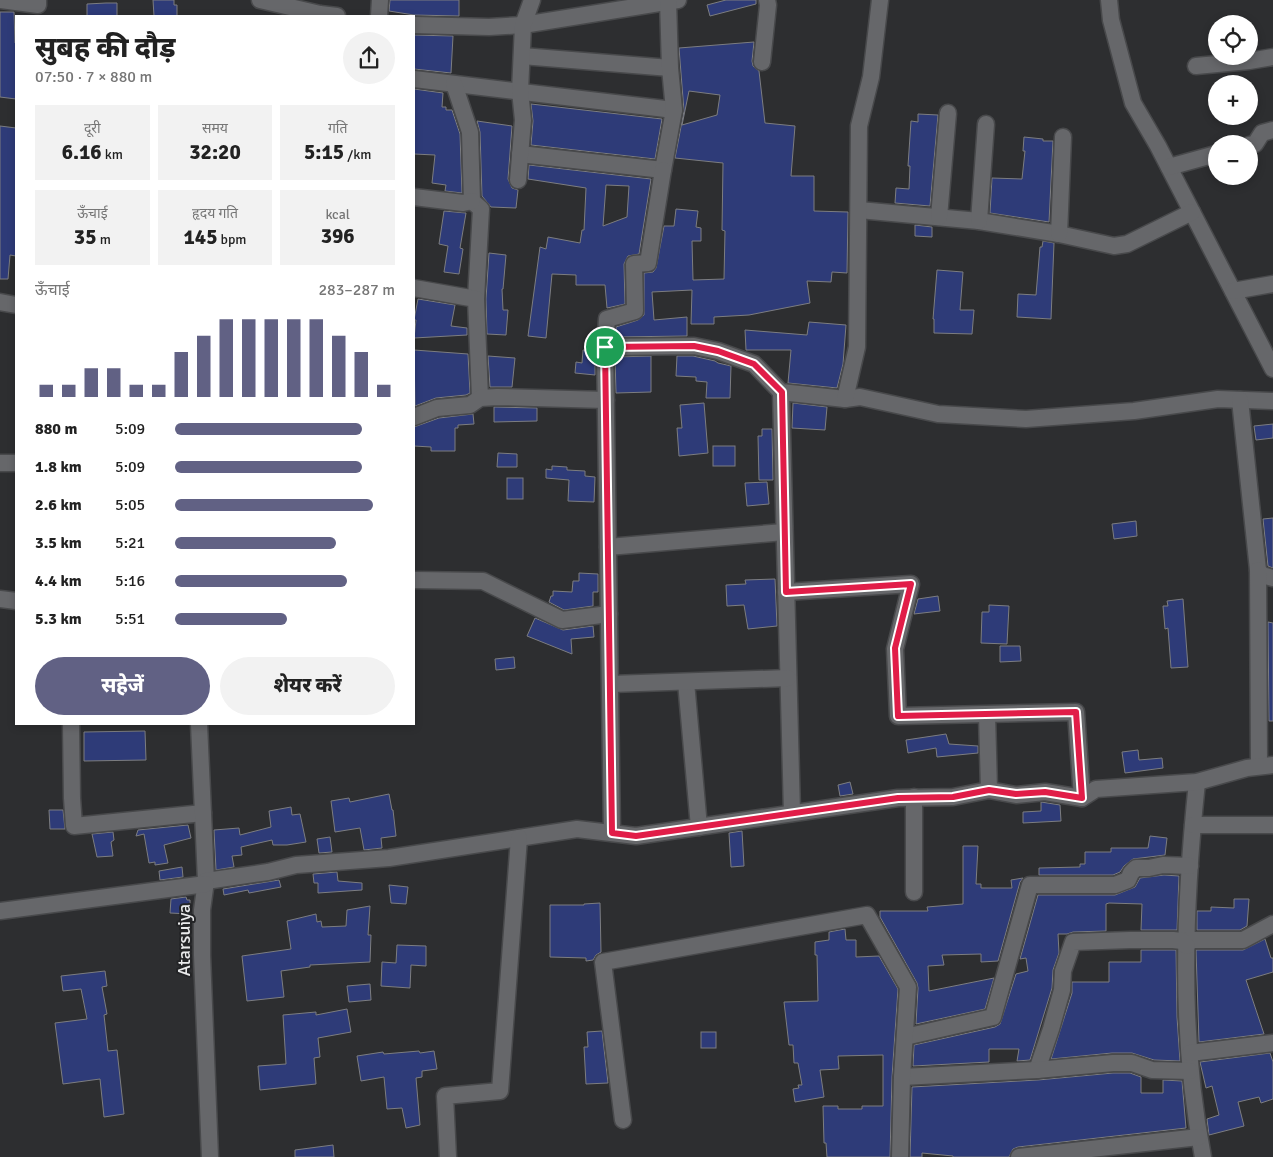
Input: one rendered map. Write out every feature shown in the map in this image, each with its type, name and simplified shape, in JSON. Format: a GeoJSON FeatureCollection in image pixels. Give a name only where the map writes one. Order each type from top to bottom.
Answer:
{"type":"FeatureCollection","features":[{"type":"Feature","properties":{"kind":"street"},"geometry":{"type":"LineString","coordinates":[[0,0],[38,5],[38,0]]}},
{"type":"Feature","properties":{"kind":"street"},"geometry":{"type":"LineString","coordinates":[[258,15],[261,0],[328,15]]}},
{"type":"Feature","properties":{"kind":"street"},"geometry":{"type":"LineString","coordinates":[[379,15],[380,0]]}},
{"type":"Feature","properties":{"kind":"street"},"geometry":{"type":"LineString","coordinates":[[518,180],[523,120],[520,91],[523,26],[532,0]]}},
{"type":"Feature","properties":{"kind":"street"},"geometry":{"type":"LineString","coordinates":[[762,62],[767,0]]}},
{"type":"Feature","properties":{"kind":"street"},"geometry":{"type":"LineString","coordinates":[[844,399],[857,347],[856,287],[859,210],[859,126],[871,77],[880,0]]}},
{"type":"Feature","properties":{"kind":"street"},"geometry":{"type":"LineString","coordinates":[[1109,0],[1111,20],[1133,103],[1169,167],[1273,370]]}},
{"type":"Feature","properties":{"kind":"street"},"geometry":{"type":"LineString","coordinates":[[415,25],[523,26],[671,1],[670,68],[674,110],[648,263],[634,264],[635,311],[607,319],[605,347],[612,833]]}},
{"type":"Feature","properties":{"kind":"street"},"geometry":{"type":"LineString","coordinates":[[522,56],[670,68]]}},
{"type":"Feature","properties":{"kind":"street"},"geometry":{"type":"LineString","coordinates":[[1196,66],[1273,57]]}},
{"type":"Feature","properties":{"kind":"street"},"geometry":{"type":"LineString","coordinates":[[415,79],[674,110]]}},
{"type":"Feature","properties":{"kind":"street"},"geometry":{"type":"LineString","coordinates":[[454,84],[470,132],[472,201],[481,209],[476,299],[480,398]]}},
{"type":"Feature","properties":{"kind":"street"},"geometry":{"type":"LineString","coordinates":[[939,217],[948,113]]}},
{"type":"Feature","properties":{"kind":"street"},"geometry":{"type":"LineString","coordinates":[[979,221],[986,124]]}},
{"type":"Feature","properties":{"kind":"street"},"geometry":{"type":"LineString","coordinates":[[1258,139],[1262,133],[1273,130]]}},
{"type":"Feature","properties":{"kind":"street"},"geometry":{"type":"LineString","coordinates":[[1059,234],[1062,137]]}},
{"type":"Feature","properties":{"kind":"street"},"geometry":{"type":"LineString","coordinates":[[520,154],[664,170]]}},
{"type":"Feature","properties":{"kind":"street"},"geometry":{"type":"LineString","coordinates":[[1169,167],[1208,156]]}},
{"type":"Feature","properties":{"kind":"street"},"geometry":{"type":"LineString","coordinates":[[415,197],[462,202],[472,201]]}},
{"type":"Feature","properties":{"kind":"street"},"geometry":{"type":"LineString","coordinates":[[859,210],[979,221],[1059,234],[1114,246],[1127,244],[1192,212]]}},
{"type":"Feature","properties":{"kind":"street"},"geometry":{"type":"LineString","coordinates":[[1232,291],[1273,284]]}},
{"type":"Feature","properties":{"kind":"street"},"geometry":{"type":"LineString","coordinates":[[415,288],[476,299]]}},
{"type":"Feature","properties":{"kind":"street"},"geometry":{"type":"LineString","coordinates":[[0,302],[15,305]]}},
{"type":"Feature","properties":{"kind":"street"},"geometry":{"type":"LineString","coordinates":[[605,347],[694,346],[718,351],[754,364],[782,392],[844,399],[860,397],[938,414],[1026,419],[1134,411],[1218,399],[1273,402]]}},
{"type":"Feature","properties":{"kind":"street"},"geometry":{"type":"LineString","coordinates":[[782,392],[792,813]]}},
{"type":"Feature","properties":{"kind":"street"},"geometry":{"type":"LineString","coordinates":[[415,416],[438,408],[470,405],[480,398],[606,400]]}},
{"type":"Feature","properties":{"kind":"street"},"geometry":{"type":"LineString","coordinates":[[0,911],[206,882],[268,872],[296,865],[388,858],[577,829],[636,836],[914,797],[953,797],[989,790],[1016,794],[1045,792],[1082,798],[1096,789],[1198,782],[1247,768],[1266,766],[1258,570],[1240,400]]}},
{"type":"Feature","properties":{"kind":"street"},"geometry":{"type":"LineString","coordinates":[[0,463],[15,463]]}},
{"type":"Feature","properties":{"kind":"street"},"geometry":{"type":"LineString","coordinates":[[608,547],[784,532]]}},
{"type":"Feature","properties":{"kind":"street"},"geometry":{"type":"LineString","coordinates":[[1258,570],[1262,575],[1273,578]]}},
{"type":"Feature","properties":{"kind":"street"},"geometry":{"type":"LineString","coordinates":[[415,580],[484,581],[562,620],[609,614]]}},
{"type":"Feature","properties":{"kind":"street"},"geometry":{"type":"LineString","coordinates":[[786,592],[911,584],[895,648],[898,716],[1076,712],[1082,798]]}},
{"type":"Feature","properties":{"kind":"street"},"geometry":{"type":"LineString","coordinates":[[0,599],[15,601]]}},
{"type":"Feature","properties":{"kind":"street"},"geometry":{"type":"LineString","coordinates":[[611,684],[788,678]]}},
{"type":"Feature","properties":{"kind":"street"},"geometry":{"type":"LineString","coordinates":[[686,682],[700,827]]}},
{"type":"Feature","properties":{"kind":"street"},"geometry":{"type":"LineString","coordinates":[[987,714],[989,790]]}},
{"type":"Feature","properties":{"kind":"street"},"geometry":{"type":"LineString","coordinates":[[71,725],[74,826],[203,813]]}},
{"type":"Feature","properties":{"kind":"street","name":"Atarsuiya"},"geometry":{"type":"LineString","coordinates":[[199,725],[206,882],[202,910],[202,955],[210,1157]]}},
{"type":"Feature","properties":{"kind":"street"},"geometry":{"type":"LineString","coordinates":[[1198,782],[1190,866],[1185,984],[1190,1071],[1203,1157]]}},
{"type":"Feature","properties":{"kind":"street"},"geometry":{"type":"LineString","coordinates":[[914,797],[914,892]]}},
{"type":"Feature","properties":{"kind":"street"},"geometry":{"type":"LineString","coordinates":[[1193,825],[1273,825]]}},
{"type":"Feature","properties":{"kind":"street"},"geometry":{"type":"LineString","coordinates":[[448,1157],[446,1096],[500,1091],[519,838]]}},
{"type":"Feature","properties":{"kind":"street"},"geometry":{"type":"LineString","coordinates":[[906,1037],[993,1017],[1030,885],[1115,885],[1128,880],[1136,868],[1163,865],[1190,866]]}},
{"type":"Feature","properties":{"kind":"street"},"geometry":{"type":"LineString","coordinates":[[623,1120],[603,962],[867,915],[908,987],[902,1077],[900,1157]]}},
{"type":"Feature","properties":{"kind":"street"},"geometry":{"type":"LineString","coordinates":[[1037,1070],[1062,990],[1063,971],[1073,942],[1173,940],[1187,943],[1242,940],[1273,924]]}},
{"type":"Feature","properties":{"kind":"street"},"geometry":{"type":"LineString","coordinates":[[1190,1053],[1273,1043]]}},
{"type":"Feature","properties":{"kind":"street"},"geometry":{"type":"LineString","coordinates":[[902,1077],[1037,1070],[1113,1063],[1132,1064],[1152,1070],[1190,1071]]}},
{"type":"Feature","properties":{"kind":"street"},"geometry":{"type":"LineString","coordinates":[[1019,1157],[1199,1137]]}},
{"type":"Feature","properties":{"kind":"building"},"geometry":{"type":"Polygon","coordinates":[[[153,0],[174,0],[174,5],[177,5],[177,15],[154,15],[153,0]]]}},
{"type":"Feature","properties":{"kind":"building"},"geometry":{"type":"Polygon","coordinates":[[[390,0],[459,0],[459,16],[414,15],[389,11],[390,0]]]}},
{"type":"Feature","properties":{"kind":"building"},"geometry":{"type":"Polygon","coordinates":[[[726,0],[756,0],[756,4],[710,16],[707,5],[726,0]]]}},
{"type":"Feature","properties":{"kind":"building"},"geometry":{"type":"Polygon","coordinates":[[[117,3],[117,15],[87,15],[87,4],[117,3]]]}},
{"type":"Feature","properties":{"kind":"building"},"geometry":{"type":"Polygon","coordinates":[[[0,12],[14,12],[15,99],[0,97],[0,12]]]}},
{"type":"Feature","properties":{"kind":"building"},"geometry":{"type":"Polygon","coordinates":[[[415,35],[453,36],[451,73],[415,69],[415,35]]]}},
{"type":"Feature","properties":{"kind":"building"},"geometry":{"type":"Polygon","coordinates":[[[754,42],[752,61],[753,66],[759,71],[765,123],[795,126],[791,176],[814,176],[814,211],[848,212],[847,273],[832,272],[831,282],[807,281],[810,303],[749,315],[714,317],[714,324],[691,324],[692,290],[652,292],[654,320],[687,317],[687,336],[616,337],[616,327],[638,320],[644,315],[644,273],[653,272],[656,268],[664,226],[674,226],[676,209],[698,211],[696,227],[701,228],[701,241],[692,241],[693,280],[724,279],[725,231],[722,230],[723,163],[675,158],[684,111],[679,48],[754,42]],[[689,91],[682,125],[717,115],[720,95],[689,91]]]}},
{"type":"Feature","properties":{"kind":"building"},"geometry":{"type":"Polygon","coordinates":[[[415,89],[443,93],[442,107],[446,107],[446,110],[452,110],[460,134],[462,193],[445,191],[446,185],[432,183],[435,155],[415,154],[415,89]]]}},
{"type":"Feature","properties":{"kind":"building"},"geometry":{"type":"Polygon","coordinates":[[[531,104],[662,119],[655,159],[531,145],[533,121],[531,104]]]}},
{"type":"Feature","properties":{"kind":"building"},"geometry":{"type":"Polygon","coordinates":[[[918,114],[938,115],[930,206],[895,203],[896,188],[909,189],[910,166],[908,166],[911,121],[918,122],[918,114]]]}},
{"type":"Feature","properties":{"kind":"building"},"geometry":{"type":"Polygon","coordinates":[[[477,121],[512,126],[508,179],[512,188],[518,190],[516,208],[491,207],[482,196],[480,132],[477,121]]]}},
{"type":"Feature","properties":{"kind":"building"},"geometry":{"type":"Polygon","coordinates":[[[0,126],[15,128],[15,256],[10,255],[8,279],[0,279],[0,126]]]}},
{"type":"Feature","properties":{"kind":"building"},"geometry":{"type":"Polygon","coordinates":[[[1024,137],[1053,141],[1049,222],[990,213],[992,178],[1022,179],[1025,151],[1023,151],[1024,137]]]}},
{"type":"Feature","properties":{"kind":"building"},"geometry":{"type":"Polygon","coordinates":[[[529,165],[651,179],[639,254],[628,256],[624,264],[625,304],[607,308],[605,285],[576,285],[576,275],[552,274],[546,338],[528,336],[540,247],[546,249],[548,237],[580,243],[582,230],[584,230],[586,188],[528,179],[529,165]],[[606,185],[603,226],[627,217],[629,186],[606,185]]]}},
{"type":"Feature","properties":{"kind":"building"},"geometry":{"type":"Polygon","coordinates":[[[444,211],[466,213],[460,248],[463,249],[459,274],[444,272],[448,246],[439,244],[444,211]]]}},
{"type":"Feature","properties":{"kind":"building"},"geometry":{"type":"Polygon","coordinates":[[[915,225],[932,227],[932,237],[915,236],[915,225]]]}},
{"type":"Feature","properties":{"kind":"building"},"geometry":{"type":"Polygon","coordinates":[[[1043,241],[1054,243],[1051,319],[1017,317],[1018,294],[1036,295],[1040,247],[1042,247],[1043,241]]]}},
{"type":"Feature","properties":{"kind":"building"},"geometry":{"type":"Polygon","coordinates":[[[489,253],[506,255],[502,289],[503,310],[508,310],[506,335],[487,334],[486,299],[489,253]]]}},
{"type":"Feature","properties":{"kind":"building"},"geometry":{"type":"Polygon","coordinates":[[[937,270],[963,272],[960,310],[974,310],[972,334],[934,333],[933,319],[937,270]]]}},
{"type":"Feature","properties":{"kind":"building"},"geometry":{"type":"Polygon","coordinates":[[[418,299],[455,305],[451,326],[467,328],[467,335],[415,338],[415,315],[418,299]]]}},
{"type":"Feature","properties":{"kind":"building"},"geometry":{"type":"Polygon","coordinates":[[[809,322],[846,325],[843,364],[837,388],[788,383],[791,350],[746,350],[745,330],[807,335],[809,322]]]}},
{"type":"Feature","properties":{"kind":"building"},"geometry":{"type":"Polygon","coordinates":[[[415,350],[468,354],[470,393],[436,398],[415,406],[415,350]]]}},
{"type":"Feature","properties":{"kind":"building"},"geometry":{"type":"Polygon","coordinates":[[[583,350],[595,351],[595,375],[575,373],[576,362],[582,363],[583,350]]]}},
{"type":"Feature","properties":{"kind":"building"},"geometry":{"type":"Polygon","coordinates":[[[488,356],[515,358],[512,387],[490,387],[488,356]]]}},
{"type":"Feature","properties":{"kind":"building"},"geometry":{"type":"Polygon","coordinates":[[[651,356],[651,392],[616,393],[615,357],[651,356]]]}},
{"type":"Feature","properties":{"kind":"building"},"geometry":{"type":"Polygon","coordinates":[[[677,356],[693,356],[731,366],[730,398],[706,398],[707,382],[696,381],[696,377],[676,376],[677,356]]]}},
{"type":"Feature","properties":{"kind":"building"},"geometry":{"type":"Polygon","coordinates":[[[704,403],[708,453],[679,456],[677,428],[682,428],[680,405],[704,403]]]}},
{"type":"Feature","properties":{"kind":"building"},"geometry":{"type":"Polygon","coordinates":[[[793,403],[827,407],[825,430],[792,428],[793,403]]]}},
{"type":"Feature","properties":{"kind":"building"},"geometry":{"type":"Polygon","coordinates":[[[494,407],[537,408],[537,421],[494,422],[494,407]]]}},
{"type":"Feature","properties":{"kind":"building"},"geometry":{"type":"Polygon","coordinates":[[[473,414],[474,424],[458,425],[458,428],[455,428],[455,451],[431,451],[431,447],[415,446],[415,427],[439,418],[473,414]]]}},
{"type":"Feature","properties":{"kind":"building"},"geometry":{"type":"Polygon","coordinates":[[[1273,424],[1273,438],[1256,440],[1254,426],[1273,424]]]}},
{"type":"Feature","properties":{"kind":"building"},"geometry":{"type":"Polygon","coordinates":[[[762,429],[772,429],[773,480],[759,480],[758,436],[762,436],[762,429]]]}},
{"type":"Feature","properties":{"kind":"building"},"geometry":{"type":"Polygon","coordinates":[[[713,446],[735,446],[735,466],[713,466],[713,446]]]}},
{"type":"Feature","properties":{"kind":"building"},"geometry":{"type":"Polygon","coordinates":[[[498,453],[517,454],[517,467],[497,467],[498,453]]]}},
{"type":"Feature","properties":{"kind":"building"},"geometry":{"type":"Polygon","coordinates":[[[552,466],[567,467],[567,470],[585,471],[585,476],[595,477],[594,502],[568,501],[569,480],[546,478],[546,469],[552,470],[552,466]]]}},
{"type":"Feature","properties":{"kind":"building"},"geometry":{"type":"Polygon","coordinates":[[[507,478],[523,478],[523,499],[507,499],[507,478]]]}},
{"type":"Feature","properties":{"kind":"building"},"geometry":{"type":"Polygon","coordinates":[[[767,482],[769,504],[747,506],[745,483],[767,482]]]}},
{"type":"Feature","properties":{"kind":"building"},"geometry":{"type":"Polygon","coordinates":[[[1273,518],[1273,568],[1268,566],[1263,519],[1273,518]]]}},
{"type":"Feature","properties":{"kind":"building"},"geometry":{"type":"Polygon","coordinates":[[[1136,521],[1137,536],[1114,539],[1112,524],[1136,521]]]}},
{"type":"Feature","properties":{"kind":"building"},"geometry":{"type":"Polygon","coordinates":[[[579,573],[598,574],[598,592],[593,592],[593,606],[564,610],[549,602],[551,596],[553,596],[553,591],[572,592],[573,581],[579,581],[579,573]]]}},
{"type":"Feature","properties":{"kind":"building"},"geometry":{"type":"Polygon","coordinates":[[[775,579],[777,626],[748,629],[744,605],[727,606],[726,585],[746,584],[745,580],[775,579]]]}},
{"type":"Feature","properties":{"kind":"building"},"geometry":{"type":"Polygon","coordinates":[[[938,596],[940,611],[914,614],[918,599],[938,596]]]}},
{"type":"Feature","properties":{"kind":"building"},"geometry":{"type":"Polygon","coordinates":[[[1183,599],[1188,667],[1171,668],[1168,628],[1165,629],[1163,606],[1168,606],[1167,601],[1183,599]]]}},
{"type":"Feature","properties":{"kind":"building"},"geometry":{"type":"Polygon","coordinates":[[[989,605],[1009,606],[1007,644],[981,643],[982,612],[989,612],[989,605]]]}},
{"type":"Feature","properties":{"kind":"building"},"geometry":{"type":"Polygon","coordinates":[[[535,618],[563,630],[593,626],[594,637],[571,639],[572,654],[527,636],[535,618]]]}},
{"type":"Feature","properties":{"kind":"building"},"geometry":{"type":"Polygon","coordinates":[[[1268,622],[1273,623],[1273,721],[1269,721],[1268,622]]]}},
{"type":"Feature","properties":{"kind":"building"},"geometry":{"type":"Polygon","coordinates":[[[1000,646],[1020,646],[1021,661],[1000,662],[1000,646]]]}},
{"type":"Feature","properties":{"kind":"building"},"geometry":{"type":"Polygon","coordinates":[[[514,657],[515,668],[496,670],[495,659],[514,657]]]}},
{"type":"Feature","properties":{"kind":"building"},"geometry":{"type":"Polygon","coordinates":[[[145,731],[146,760],[84,761],[84,732],[145,731]]]}},
{"type":"Feature","properties":{"kind":"building"},"geometry":{"type":"Polygon","coordinates":[[[946,734],[949,744],[978,746],[978,753],[937,757],[936,748],[908,753],[906,740],[946,734]]]}},
{"type":"Feature","properties":{"kind":"building"},"geometry":{"type":"Polygon","coordinates":[[[1138,750],[1139,760],[1162,758],[1163,768],[1125,773],[1122,752],[1138,750]]]}},
{"type":"Feature","properties":{"kind":"building"},"geometry":{"type":"Polygon","coordinates":[[[850,782],[853,794],[840,796],[838,785],[850,782]]]}},
{"type":"Feature","properties":{"kind":"building"},"geometry":{"type":"Polygon","coordinates":[[[389,794],[396,836],[381,838],[382,848],[364,850],[360,828],[335,832],[331,801],[349,798],[350,802],[389,794]]]}},
{"type":"Feature","properties":{"kind":"building"},"geometry":{"type":"Polygon","coordinates":[[[1041,802],[1060,805],[1061,821],[1023,823],[1023,812],[1041,811],[1041,802]]]}},
{"type":"Feature","properties":{"kind":"building"},"geometry":{"type":"Polygon","coordinates":[[[291,807],[292,815],[300,814],[306,842],[273,845],[272,840],[241,847],[242,855],[232,856],[234,867],[216,870],[214,830],[239,828],[240,835],[271,827],[269,811],[291,807]]]}},
{"type":"Feature","properties":{"kind":"building"},"geometry":{"type":"Polygon","coordinates":[[[49,810],[63,810],[65,829],[50,829],[49,810]]]}},
{"type":"Feature","properties":{"kind":"building"},"geometry":{"type":"Polygon","coordinates":[[[188,825],[191,838],[164,845],[168,863],[155,865],[155,862],[149,863],[144,834],[136,836],[138,830],[188,825]]]}},
{"type":"Feature","properties":{"kind":"building"},"geometry":{"type":"Polygon","coordinates":[[[742,831],[744,866],[731,867],[729,833],[742,831]]]}},
{"type":"Feature","properties":{"kind":"building"},"geometry":{"type":"Polygon","coordinates":[[[113,832],[114,840],[111,842],[113,856],[97,857],[92,834],[113,832]]]}},
{"type":"Feature","properties":{"kind":"building"},"geometry":{"type":"Polygon","coordinates":[[[1150,836],[1167,838],[1165,855],[1133,859],[1120,872],[1113,875],[1039,875],[1039,868],[1080,867],[1080,864],[1085,864],[1085,852],[1111,852],[1111,848],[1148,848],[1150,836]]]}},
{"type":"Feature","properties":{"kind":"building"},"geometry":{"type":"Polygon","coordinates":[[[330,837],[332,852],[319,853],[317,839],[330,837]]]}},
{"type":"Feature","properties":{"kind":"building"},"geometry":{"type":"Polygon","coordinates":[[[963,846],[978,846],[976,884],[981,884],[981,888],[1012,888],[1011,880],[1023,878],[1020,882],[998,961],[981,962],[981,954],[942,955],[944,965],[928,966],[929,991],[994,978],[985,1009],[916,1024],[917,983],[880,917],[880,911],[928,911],[927,907],[963,904],[963,846]]]}},
{"type":"Feature","properties":{"kind":"building"},"geometry":{"type":"Polygon","coordinates":[[[182,867],[183,877],[160,880],[159,871],[182,867]]]}},
{"type":"Feature","properties":{"kind":"building"},"geometry":{"type":"Polygon","coordinates":[[[337,872],[338,881],[362,883],[362,890],[318,893],[318,883],[314,883],[313,874],[337,872]]]}},
{"type":"Feature","properties":{"kind":"building"},"geometry":{"type":"Polygon","coordinates":[[[1164,875],[1179,876],[1177,930],[1141,930],[1142,904],[1109,903],[1106,904],[1106,931],[1058,934],[1059,953],[1053,970],[1052,988],[1030,1060],[1017,1061],[1019,1049],[989,1049],[989,1062],[913,1066],[914,1045],[995,1027],[1000,1024],[1016,974],[1028,971],[1026,958],[1020,959],[1038,895],[1115,895],[1135,887],[1140,878],[1164,875]]]}},
{"type":"Feature","properties":{"kind":"building"},"geometry":{"type":"Polygon","coordinates":[[[279,880],[281,887],[249,893],[248,890],[224,895],[223,889],[279,880]]]}},
{"type":"Feature","properties":{"kind":"building"},"geometry":{"type":"Polygon","coordinates":[[[389,885],[408,887],[406,904],[391,903],[389,885]]]}},
{"type":"Feature","properties":{"kind":"building"},"geometry":{"type":"Polygon","coordinates":[[[186,897],[187,900],[190,900],[190,914],[170,913],[171,899],[186,897]]]}},
{"type":"Feature","properties":{"kind":"building"},"geometry":{"type":"Polygon","coordinates":[[[1234,899],[1249,899],[1247,926],[1240,930],[1197,930],[1197,911],[1211,911],[1211,907],[1234,908],[1234,899]]]}},
{"type":"Feature","properties":{"kind":"building"},"geometry":{"type":"Polygon","coordinates":[[[600,903],[601,952],[593,960],[586,961],[586,958],[550,957],[550,905],[600,903]]]}},
{"type":"Feature","properties":{"kind":"building"},"geometry":{"type":"Polygon","coordinates":[[[370,906],[368,935],[371,935],[370,962],[310,965],[310,967],[281,971],[284,997],[247,1001],[242,956],[291,949],[287,921],[316,914],[317,922],[321,921],[322,927],[346,926],[347,910],[370,906]]]}},
{"type":"Feature","properties":{"kind":"building"},"geometry":{"type":"Polygon","coordinates":[[[845,929],[846,940],[856,940],[856,957],[879,956],[898,989],[892,1077],[890,1157],[827,1157],[826,1143],[824,1143],[823,1106],[838,1106],[838,1109],[862,1109],[862,1106],[883,1106],[883,1055],[838,1056],[839,1069],[820,1070],[824,1097],[795,1102],[793,1089],[799,1088],[798,1085],[802,1085],[798,1063],[794,1063],[793,1045],[789,1045],[784,1002],[818,1001],[815,942],[829,940],[829,932],[845,929]]]}},
{"type":"Feature","properties":{"kind":"building"},"geometry":{"type":"Polygon","coordinates":[[[1265,939],[1271,958],[1273,958],[1273,972],[1246,980],[1264,1034],[1199,1042],[1196,950],[1243,950],[1265,939]]]}},
{"type":"Feature","properties":{"kind":"building"},"geometry":{"type":"Polygon","coordinates":[[[397,945],[426,946],[426,966],[411,965],[410,988],[381,986],[382,962],[396,963],[397,945]]]}},
{"type":"Feature","properties":{"kind":"building"},"geometry":{"type":"Polygon","coordinates":[[[1141,950],[1176,950],[1180,1061],[1154,1060],[1132,1053],[1051,1059],[1072,993],[1072,982],[1109,982],[1109,962],[1141,962],[1141,950]]]}},
{"type":"Feature","properties":{"kind":"building"},"geometry":{"type":"Polygon","coordinates":[[[105,971],[107,986],[102,987],[107,1014],[104,1015],[108,1051],[117,1050],[124,1114],[104,1117],[100,1079],[63,1084],[55,1023],[87,1019],[81,989],[63,991],[61,976],[105,971]]]}},
{"type":"Feature","properties":{"kind":"building"},"geometry":{"type":"Polygon","coordinates":[[[370,984],[371,1000],[349,1002],[347,986],[370,984]]]}},
{"type":"Feature","properties":{"kind":"building"},"geometry":{"type":"Polygon","coordinates":[[[347,1009],[351,1032],[318,1038],[320,1057],[314,1058],[316,1084],[260,1090],[258,1066],[286,1064],[283,1015],[316,1012],[316,1015],[347,1009]]]}},
{"type":"Feature","properties":{"kind":"building"},"geometry":{"type":"Polygon","coordinates":[[[602,1031],[608,1083],[586,1084],[584,1047],[588,1047],[587,1032],[602,1031]]]}},
{"type":"Feature","properties":{"kind":"building"},"geometry":{"type":"Polygon","coordinates":[[[701,1032],[716,1032],[716,1048],[701,1048],[701,1032]]]}},
{"type":"Feature","properties":{"kind":"building"},"geometry":{"type":"Polygon","coordinates":[[[419,1051],[420,1053],[434,1051],[437,1069],[422,1071],[422,1077],[416,1078],[420,1125],[406,1128],[402,1108],[387,1109],[384,1077],[361,1081],[357,1056],[383,1052],[384,1054],[419,1051]]]}},
{"type":"Feature","properties":{"kind":"building"},"geometry":{"type":"Polygon","coordinates":[[[1270,1053],[1273,1062],[1273,1099],[1261,1103],[1259,1097],[1238,1102],[1244,1126],[1209,1135],[1207,1119],[1219,1115],[1212,1086],[1206,1088],[1200,1062],[1270,1053]]]}},
{"type":"Feature","properties":{"kind":"building"},"geometry":{"type":"Polygon","coordinates":[[[1130,1073],[1141,1077],[1141,1093],[1163,1093],[1163,1080],[1182,1081],[1186,1128],[1018,1147],[1013,1149],[1009,1157],[953,1157],[922,1153],[922,1157],[910,1157],[912,1087],[1038,1080],[1130,1073]]]}},
{"type":"Feature","properties":{"kind":"building"},"geometry":{"type":"Polygon","coordinates":[[[333,1145],[334,1157],[295,1157],[295,1150],[333,1145]]]}},
{"type":"Feature","properties":{"kind":"route"},"geometry":{"type":"LineString","coordinates":[[694,346],[718,351],[754,364],[782,392],[786,592],[911,584],[895,648],[898,716],[1076,712],[1082,798],[1045,792],[1016,794],[989,790],[953,797],[898,798],[636,836],[612,833],[605,347],[694,346]]}}]}
